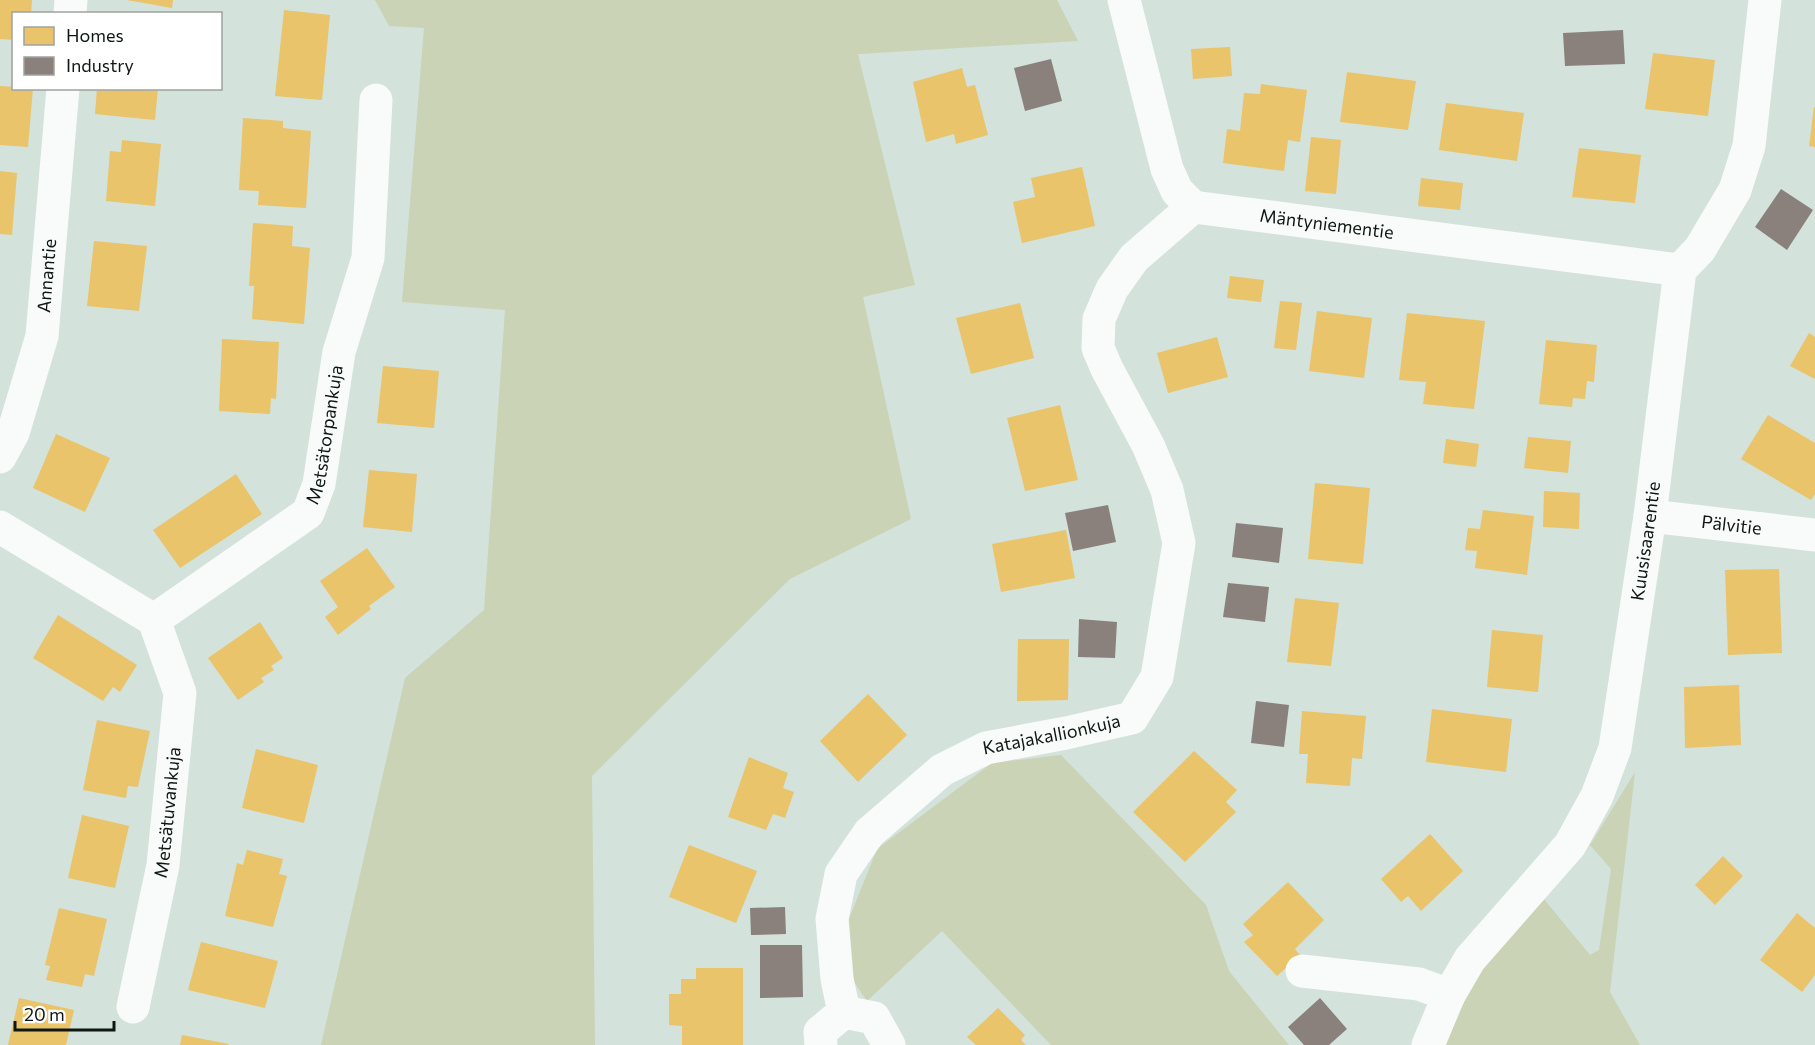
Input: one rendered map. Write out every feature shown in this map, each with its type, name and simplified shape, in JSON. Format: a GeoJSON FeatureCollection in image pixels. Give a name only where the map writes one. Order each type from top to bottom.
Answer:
{"type":"FeatureCollection","features":[{"type":"Feature","properties":{"kind":"street"},"geometry":{"type":"LineString","coordinates":[[1124,0],[1167,170],[1177,191],[1193,207]]}},
{"type":"Feature","properties":{"kind":"street"},"geometry":{"type":"LineString","coordinates":[[1680,270],[1700,249],[1735,190],[1749,146],[1765,0]]}},
{"type":"Feature","properties":{"kind":"street","name":"Annantie"},"geometry":{"type":"LineString","coordinates":[[0,457],[13,433],[42,336],[63,90]]}},
{"type":"Feature","properties":{"kind":"street","name":"Metsätorpankuja"},"geometry":{"type":"LineString","coordinates":[[154,620],[308,513],[319,484],[339,352],[368,258],[376,100]]}},
{"type":"Feature","properties":{"kind":"street","name":"Mäntyniementie"},"geometry":{"type":"LineString","coordinates":[[1193,207],[1680,270]]}},
{"type":"Feature","properties":{"kind":"street","name":"Katajakallionkuja"},"geometry":{"type":"LineString","coordinates":[[844,1012],[837,979],[832,919],[841,874],[869,833],[942,770],[986,748],[1132,718],[1157,677],[1179,543],[1167,490],[1148,445],[1098,348],[1099,319],[1112,289],[1134,258],[1193,207]]}},
{"type":"Feature","properties":{"kind":"street","name":"Kuusisaarentie"},"geometry":{"type":"LineString","coordinates":[[1428,1045],[1449,994],[1470,959],[1570,845],[1597,796],[1615,748],[1650,516],[1680,270]]}},
{"type":"Feature","properties":{"kind":"street","name":"Pälvitie"},"geometry":{"type":"LineString","coordinates":[[1650,516],[1815,535]]}},
{"type":"Feature","properties":{"kind":"street"},"geometry":{"type":"LineString","coordinates":[[0,527],[154,620]]}},
{"type":"Feature","properties":{"kind":"street","name":"Metsätuvankuja"},"geometry":{"type":"LineString","coordinates":[[133,1007],[163,865],[180,693],[154,620]]}},
{"type":"Feature","properties":{"kind":"street"},"geometry":{"type":"LineString","coordinates":[[1302,971],[1419,984],[1449,994]]}},
{"type":"Feature","properties":{"kind":"street"},"geometry":{"type":"LineString","coordinates":[[821,1045],[820,1032],[844,1012],[874,1018],[889,1045]]}},
{"type":"Feature","properties":{"kind":"green space"},"geometry":{"type":"Polygon","coordinates":[[[375,0],[1057,0],[1078,41],[858,54],[915,285],[863,297],[911,519],[790,579],[592,776],[595,1045],[321,1045],[405,678],[484,610],[505,310],[402,302],[424,28],[389,26],[375,0]]]}},
{"type":"Feature","properties":{"kind":"green space"},"geometry":{"type":"Polygon","coordinates":[[[1061,755],[1206,905],[1229,971],[1289,1045],[1051,1045],[942,931],[867,1001],[854,982],[849,919],[877,849],[992,763],[1061,755]]]}},
{"type":"Feature","properties":{"kind":"green space"},"geometry":{"type":"Polygon","coordinates":[[[1635,772],[1610,992],[1640,1045],[1443,1045],[1456,1015],[1485,965],[1543,898],[1590,955],[1599,950],[1611,869],[1590,845],[1635,772]]]}},
{"type":"Feature","properties":{"kind":"building: Homes"},"geometry":{"type":"Polygon","coordinates":[[[0,0],[32,0],[31,12],[12,12],[12,40],[0,39],[0,0]]]}},
{"type":"Feature","properties":{"kind":"building: Homes"},"geometry":{"type":"Polygon","coordinates":[[[127,0],[173,0],[172,8],[127,0]]]}},
{"type":"Feature","properties":{"kind":"building: Homes"},"geometry":{"type":"Polygon","coordinates":[[[284,10],[330,15],[322,100],[275,96],[284,10]]]}},
{"type":"Feature","properties":{"kind":"building: Homes"},"geometry":{"type":"Polygon","coordinates":[[[1230,47],[1232,76],[1193,79],[1191,49],[1230,47]]]}},
{"type":"Feature","properties":{"kind":"building: Homes"},"geometry":{"type":"Polygon","coordinates":[[[1653,53],[1715,60],[1708,116],[1645,109],[1653,53]]]}},
{"type":"Feature","properties":{"kind":"building: Homes"},"geometry":{"type":"Polygon","coordinates":[[[962,68],[967,87],[975,85],[988,135],[956,144],[954,134],[926,142],[913,82],[962,68]]]}},
{"type":"Feature","properties":{"kind":"building: Homes"},"geometry":{"type":"Polygon","coordinates":[[[1347,72],[1416,81],[1408,130],[1340,122],[1347,72]]]}},
{"type":"Feature","properties":{"kind":"building: Homes"},"geometry":{"type":"Polygon","coordinates":[[[1261,84],[1307,90],[1300,142],[1288,140],[1284,171],[1223,163],[1227,129],[1240,131],[1244,93],[1260,94],[1261,84]]]}},
{"type":"Feature","properties":{"kind":"building: Homes"},"geometry":{"type":"Polygon","coordinates":[[[0,86],[12,87],[12,90],[33,90],[28,147],[0,145],[0,86]]]}},
{"type":"Feature","properties":{"kind":"building: Homes"},"geometry":{"type":"Polygon","coordinates":[[[97,90],[158,90],[155,120],[95,114],[97,90]]]}},
{"type":"Feature","properties":{"kind":"building: Homes"},"geometry":{"type":"Polygon","coordinates":[[[1446,103],[1524,113],[1517,161],[1439,150],[1446,103]]]}},
{"type":"Feature","properties":{"kind":"building: Homes"},"geometry":{"type":"Polygon","coordinates":[[[1815,107],[1815,147],[1809,146],[1815,107]]]}},
{"type":"Feature","properties":{"kind":"building: Homes"},"geometry":{"type":"Polygon","coordinates":[[[243,118],[283,121],[283,128],[311,131],[306,208],[258,205],[259,191],[239,190],[243,118]]]}},
{"type":"Feature","properties":{"kind":"building: Homes"},"geometry":{"type":"Polygon","coordinates":[[[1311,137],[1341,140],[1336,194],[1305,191],[1311,137]]]}},
{"type":"Feature","properties":{"kind":"building: Homes"},"geometry":{"type":"Polygon","coordinates":[[[122,140],[161,144],[155,206],[106,201],[110,151],[121,152],[122,140]]]}},
{"type":"Feature","properties":{"kind":"building: Homes"},"geometry":{"type":"Polygon","coordinates":[[[1579,148],[1641,155],[1635,203],[1572,197],[1579,148]]]}},
{"type":"Feature","properties":{"kind":"building: Homes"},"geometry":{"type":"Polygon","coordinates":[[[1082,167],[1095,226],[1022,243],[1013,202],[1035,197],[1031,178],[1082,167]]]}},
{"type":"Feature","properties":{"kind":"building: Homes"},"geometry":{"type":"Polygon","coordinates":[[[0,171],[17,173],[12,235],[0,234],[0,171]]]}},
{"type":"Feature","properties":{"kind":"building: Homes"},"geometry":{"type":"Polygon","coordinates":[[[1421,178],[1463,183],[1460,210],[1418,206],[1421,178]]]}},
{"type":"Feature","properties":{"kind":"building: Homes"},"geometry":{"type":"Polygon","coordinates":[[[253,223],[293,226],[292,246],[310,248],[304,324],[252,319],[254,286],[249,286],[253,223]]]}},
{"type":"Feature","properties":{"kind":"building: Homes"},"geometry":{"type":"Polygon","coordinates":[[[94,241],[147,246],[139,311],[87,306],[94,241]]]}},
{"type":"Feature","properties":{"kind":"building: Homes"},"geometry":{"type":"Polygon","coordinates":[[[1230,276],[1264,280],[1261,302],[1227,298],[1230,276]]]}},
{"type":"Feature","properties":{"kind":"building: Homes"},"geometry":{"type":"Polygon","coordinates":[[[1280,301],[1302,303],[1296,350],[1274,348],[1280,301]]]}},
{"type":"Feature","properties":{"kind":"building: Homes"},"geometry":{"type":"Polygon","coordinates":[[[1020,303],[1034,358],[971,374],[956,318],[1020,303]]]}},
{"type":"Feature","properties":{"kind":"building: Homes"},"geometry":{"type":"Polygon","coordinates":[[[1317,311],[1372,318],[1364,378],[1309,371],[1317,311]]]}},
{"type":"Feature","properties":{"kind":"building: Homes"},"geometry":{"type":"Polygon","coordinates":[[[1407,313],[1485,321],[1474,409],[1423,404],[1426,382],[1399,380],[1407,313]]]}},
{"type":"Feature","properties":{"kind":"building: Homes"},"geometry":{"type":"Polygon","coordinates":[[[1809,333],[1815,337],[1815,379],[1790,366],[1809,333]]]}},
{"type":"Feature","properties":{"kind":"building: Homes"},"geometry":{"type":"Polygon","coordinates":[[[1217,337],[1228,377],[1168,393],[1157,353],[1217,337]]]}},
{"type":"Feature","properties":{"kind":"building: Homes"},"geometry":{"type":"Polygon","coordinates":[[[222,339],[279,342],[276,399],[271,398],[270,414],[219,411],[222,339]]]}},
{"type":"Feature","properties":{"kind":"building: Homes"},"geometry":{"type":"Polygon","coordinates":[[[1546,340],[1597,345],[1594,382],[1587,381],[1585,399],[1573,398],[1572,407],[1539,404],[1546,340]]]}},
{"type":"Feature","properties":{"kind":"building: Homes"},"geometry":{"type":"Polygon","coordinates":[[[383,366],[439,371],[434,428],[377,423],[383,366]]]}},
{"type":"Feature","properties":{"kind":"building: Homes"},"geometry":{"type":"Polygon","coordinates":[[[1060,405],[1078,480],[1025,491],[1007,418],[1060,405]]]}},
{"type":"Feature","properties":{"kind":"building: Homes"},"geometry":{"type":"Polygon","coordinates":[[[1768,415],[1815,443],[1815,494],[1811,500],[1741,459],[1768,415]]]}},
{"type":"Feature","properties":{"kind":"building: Homes"},"geometry":{"type":"Polygon","coordinates":[[[56,434],[110,458],[85,512],[33,488],[56,434]]]}},
{"type":"Feature","properties":{"kind":"building: Homes"},"geometry":{"type":"Polygon","coordinates":[[[1528,437],[1571,441],[1568,473],[1524,468],[1528,437]]]}},
{"type":"Feature","properties":{"kind":"building: Homes"},"geometry":{"type":"Polygon","coordinates":[[[1446,439],[1479,444],[1476,467],[1443,463],[1446,439]]]}},
{"type":"Feature","properties":{"kind":"building: Homes"},"geometry":{"type":"Polygon","coordinates":[[[369,470],[417,474],[412,532],[363,527],[369,470]]]}},
{"type":"Feature","properties":{"kind":"building: Homes"},"geometry":{"type":"Polygon","coordinates":[[[236,474],[262,514],[180,568],[153,530],[236,474]]]}},
{"type":"Feature","properties":{"kind":"building: Homes"},"geometry":{"type":"Polygon","coordinates":[[[1315,483],[1370,488],[1363,564],[1308,559],[1315,483]]]}},
{"type":"Feature","properties":{"kind":"building: Homes"},"geometry":{"type":"Polygon","coordinates":[[[1544,491],[1580,493],[1579,529],[1543,527],[1544,491]]]}},
{"type":"Feature","properties":{"kind":"building: Homes"},"geometry":{"type":"Polygon","coordinates":[[[1483,510],[1534,516],[1527,575],[1475,568],[1477,551],[1465,550],[1468,528],[1480,529],[1483,510]]]}},
{"type":"Feature","properties":{"kind":"building: Homes"},"geometry":{"type":"Polygon","coordinates":[[[1066,530],[1075,578],[1001,592],[992,544],[1066,530]]]}},
{"type":"Feature","properties":{"kind":"building: Homes"},"geometry":{"type":"Polygon","coordinates":[[[367,548],[395,587],[369,606],[371,609],[338,635],[325,617],[338,607],[320,581],[367,548]]]}},
{"type":"Feature","properties":{"kind":"building: Homes"},"geometry":{"type":"Polygon","coordinates":[[[1779,569],[1782,653],[1728,655],[1725,570],[1779,569]]]}},
{"type":"Feature","properties":{"kind":"building: Homes"},"geometry":{"type":"Polygon","coordinates":[[[1295,598],[1339,603],[1331,666],[1287,662],[1295,598]]]}},
{"type":"Feature","properties":{"kind":"building: Homes"},"geometry":{"type":"Polygon","coordinates":[[[58,615],[137,665],[120,692],[113,687],[103,701],[33,658],[58,615]]]}},
{"type":"Feature","properties":{"kind":"building: Homes"},"geometry":{"type":"Polygon","coordinates":[[[260,622],[283,658],[271,666],[274,670],[261,678],[264,682],[238,700],[208,658],[260,622]]]}},
{"type":"Feature","properties":{"kind":"building: Homes"},"geometry":{"type":"Polygon","coordinates":[[[1492,630],[1543,635],[1538,692],[1487,687],[1492,630]]]}},
{"type":"Feature","properties":{"kind":"building: Homes"},"geometry":{"type":"Polygon","coordinates":[[[1018,639],[1069,639],[1068,700],[1017,701],[1018,639]]]}},
{"type":"Feature","properties":{"kind":"building: Homes"},"geometry":{"type":"Polygon","coordinates":[[[1739,685],[1741,745],[1685,748],[1684,687],[1739,685]]]}},
{"type":"Feature","properties":{"kind":"building: Homes"},"geometry":{"type":"Polygon","coordinates":[[[868,694],[907,735],[858,782],[820,741],[868,694]]]}},
{"type":"Feature","properties":{"kind":"building: Homes"},"geometry":{"type":"Polygon","coordinates":[[[1432,709],[1512,719],[1506,772],[1426,762],[1432,709]]]}},
{"type":"Feature","properties":{"kind":"building: Homes"},"geometry":{"type":"Polygon","coordinates":[[[1302,711],[1366,716],[1362,759],[1352,758],[1350,786],[1306,783],[1308,754],[1299,754],[1302,711]]]}},
{"type":"Feature","properties":{"kind":"building: Homes"},"geometry":{"type":"Polygon","coordinates":[[[97,720],[150,731],[138,787],[128,786],[126,798],[83,790],[97,720]]]}},
{"type":"Feature","properties":{"kind":"building: Homes"},"geometry":{"type":"Polygon","coordinates":[[[256,749],[318,765],[304,823],[242,808],[256,749]]]}},
{"type":"Feature","properties":{"kind":"building: Homes"},"geometry":{"type":"Polygon","coordinates":[[[1194,751],[1237,790],[1226,802],[1236,812],[1185,862],[1133,812],[1194,751]]]}},
{"type":"Feature","properties":{"kind":"building: Homes"},"geometry":{"type":"Polygon","coordinates":[[[749,757],[788,773],[783,788],[794,792],[785,818],[773,814],[766,830],[728,817],[749,757]]]}},
{"type":"Feature","properties":{"kind":"building: Homes"},"geometry":{"type":"Polygon","coordinates":[[[82,815],[129,826],[115,888],[68,878],[82,815]]]}},
{"type":"Feature","properties":{"kind":"building: Homes"},"geometry":{"type":"Polygon","coordinates":[[[1430,834],[1463,871],[1421,911],[1408,896],[1401,902],[1381,879],[1430,834]]]}},
{"type":"Feature","properties":{"kind":"building: Homes"},"geometry":{"type":"Polygon","coordinates":[[[689,845],[757,871],[736,923],[669,897],[689,845]]]}},
{"type":"Feature","properties":{"kind":"building: Homes"},"geometry":{"type":"Polygon","coordinates":[[[247,850],[283,859],[279,874],[287,876],[273,927],[225,916],[237,863],[243,865],[247,850]]]}},
{"type":"Feature","properties":{"kind":"building: Homes"},"geometry":{"type":"Polygon","coordinates":[[[1723,856],[1743,876],[1715,905],[1695,885],[1723,856]]]}},
{"type":"Feature","properties":{"kind":"building: Homes"},"geometry":{"type":"Polygon","coordinates":[[[1288,882],[1324,920],[1295,949],[1300,955],[1277,976],[1244,942],[1253,935],[1243,924],[1288,882]]]}},
{"type":"Feature","properties":{"kind":"building: Homes"},"geometry":{"type":"Polygon","coordinates":[[[59,908],[107,919],[94,976],[85,974],[82,987],[46,980],[50,966],[45,965],[59,908]]]}},
{"type":"Feature","properties":{"kind":"building: Homes"},"geometry":{"type":"Polygon","coordinates":[[[1797,913],[1815,928],[1815,975],[1802,992],[1760,960],[1797,913]]]}},
{"type":"Feature","properties":{"kind":"building: Homes"},"geometry":{"type":"Polygon","coordinates":[[[201,942],[278,961],[265,1008],[188,990],[201,942]]]}},
{"type":"Feature","properties":{"kind":"building: Homes"},"geometry":{"type":"Polygon","coordinates":[[[696,968],[743,968],[743,1045],[682,1045],[682,1026],[669,1025],[669,994],[681,994],[681,979],[696,979],[696,968]]]}},
{"type":"Feature","properties":{"kind":"building: Homes"},"geometry":{"type":"Polygon","coordinates":[[[19,998],[74,1010],[66,1045],[8,1045],[19,998]]]}},
{"type":"Feature","properties":{"kind":"building: Homes"},"geometry":{"type":"Polygon","coordinates":[[[998,1008],[1025,1035],[1021,1040],[1026,1045],[976,1045],[967,1037],[998,1008]]]}},
{"type":"Feature","properties":{"kind":"building: Homes"},"geometry":{"type":"Polygon","coordinates":[[[182,1035],[229,1044],[180,1045],[182,1035]]]}},
{"type":"Feature","properties":{"kind":"building: Industry"},"geometry":{"type":"Polygon","coordinates":[[[1623,30],[1625,64],[1565,66],[1563,33],[1623,30]]]}},
{"type":"Feature","properties":{"kind":"building: Industry"},"geometry":{"type":"Polygon","coordinates":[[[1051,59],[1062,101],[1025,111],[1014,68],[1051,59]]]}},
{"type":"Feature","properties":{"kind":"building: Industry"},"geometry":{"type":"Polygon","coordinates":[[[1781,189],[1813,210],[1787,250],[1755,227],[1781,189]]]}},
{"type":"Feature","properties":{"kind":"building: Industry"},"geometry":{"type":"Polygon","coordinates":[[[1108,505],[1116,542],[1073,551],[1065,513],[1108,505]]]}},
{"type":"Feature","properties":{"kind":"building: Industry"},"geometry":{"type":"Polygon","coordinates":[[[1236,523],[1283,528],[1279,563],[1232,557],[1236,523]]]}},
{"type":"Feature","properties":{"kind":"building: Industry"},"geometry":{"type":"Polygon","coordinates":[[[1228,583],[1269,587],[1265,622],[1223,617],[1228,583]]]}},
{"type":"Feature","properties":{"kind":"building: Industry"},"geometry":{"type":"Polygon","coordinates":[[[1079,619],[1117,622],[1115,658],[1078,657],[1079,619]]]}},
{"type":"Feature","properties":{"kind":"building: Industry"},"geometry":{"type":"Polygon","coordinates":[[[1256,701],[1289,705],[1284,747],[1251,743],[1256,701]]]}},
{"type":"Feature","properties":{"kind":"building: Industry"},"geometry":{"type":"Polygon","coordinates":[[[785,907],[786,934],[751,935],[750,908],[785,907]]]}},
{"type":"Feature","properties":{"kind":"building: Industry"},"geometry":{"type":"Polygon","coordinates":[[[760,945],[802,945],[803,997],[760,998],[760,945]]]}},
{"type":"Feature","properties":{"kind":"building: Industry"},"geometry":{"type":"Polygon","coordinates":[[[1320,998],[1347,1029],[1329,1045],[1304,1045],[1288,1027],[1320,998]]]}}]}
